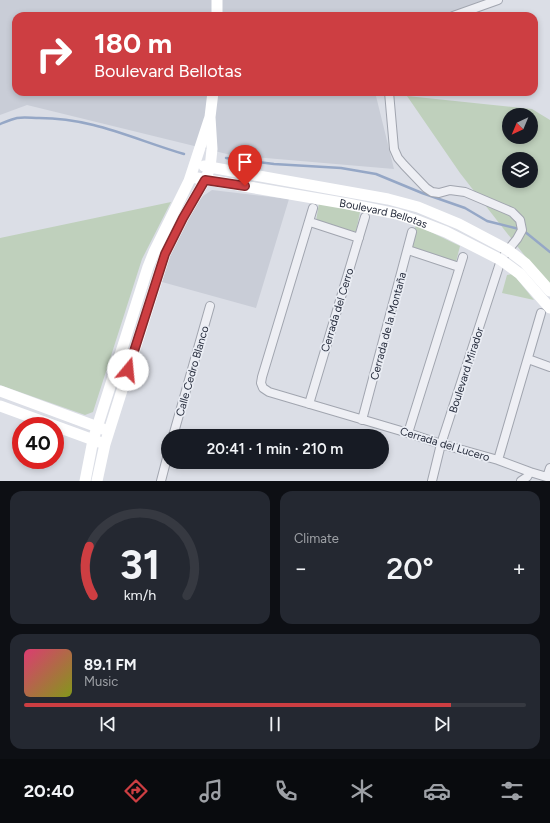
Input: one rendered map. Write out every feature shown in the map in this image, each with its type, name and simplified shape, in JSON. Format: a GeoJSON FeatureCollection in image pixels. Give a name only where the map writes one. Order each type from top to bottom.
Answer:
{"type":"FeatureCollection","features":[{"type":"Feature","properties":{"kind":"street"},"geometry":{"type":"LineString","coordinates":[[216,12],[217,0]]}},
{"type":"Feature","properties":{"kind":"street"},"geometry":{"type":"LineString","coordinates":[[464,12],[498,0]]}},
{"type":"Feature","properties":{"kind":"street"},"geometry":{"type":"LineString","coordinates":[[97,481],[105,444],[165,254],[210,168],[212,149],[210,117],[213,96]]}},
{"type":"Feature","properties":{"kind":"street","name":"Boulevard Mirador"},"geometry":{"type":"LineString","coordinates":[[389,96],[394,149],[398,158],[426,188],[432,192],[439,193],[450,190],[465,192],[512,212],[520,220],[522,230],[501,260],[441,444],[432,481]]}},
{"type":"Feature","properties":{"kind":"street"},"geometry":{"type":"LineString","coordinates":[[85,481],[97,426],[151,259],[191,177],[210,117]]}},
{"type":"Feature","properties":{"kind":"street","name":"Boulevard Bellotas"},"geometry":{"type":"LineString","coordinates":[[195,164],[210,168],[388,199],[418,208],[459,224],[508,250],[525,263],[550,291]]}},
{"type":"Feature","properties":{"kind":"street","name":"Boulevard Bellotas"},"geometry":{"type":"LineString","coordinates":[[191,177],[314,203],[415,220],[446,232],[501,260],[520,274],[545,308]]}},
{"type":"Feature","properties":{"kind":"street"},"geometry":{"type":"LineString","coordinates":[[318,187],[310,222],[359,238]]}},
{"type":"Feature","properties":{"kind":"street","name":"Cerrada del Cerro"},"geometry":{"type":"LineString","coordinates":[[309,404],[367,212],[370,196]]}},
{"type":"Feature","properties":{"kind":"street"},"geometry":{"type":"LineString","coordinates":[[415,220],[418,208]]}},
{"type":"Feature","properties":{"kind":"street","name":"Cerrada del Lucero"},"geometry":{"type":"LineString","coordinates":[[310,222],[262,377],[261,383],[263,388],[269,392],[498,460],[549,478]]}},
{"type":"Feature","properties":{"kind":"street","name":"Cerrada de la Montaña"},"geometry":{"type":"LineString","coordinates":[[362,420],[412,232]]}},
{"type":"Feature","properties":{"kind":"street"},"geometry":{"type":"LineString","coordinates":[[408,250],[459,267]]}},
{"type":"Feature","properties":{"kind":"street"},"geometry":{"type":"LineString","coordinates":[[408,433],[463,257]]}},
{"type":"Feature","properties":{"kind":"street"},"geometry":{"type":"LineString","coordinates":[[498,460],[550,291]]}},
{"type":"Feature","properties":{"kind":"street","name":"Calle Cedro Blanco"},"geometry":{"type":"LineString","coordinates":[[175,429],[210,306]]}},
{"type":"Feature","properties":{"kind":"street"},"geometry":{"type":"LineString","coordinates":[[528,360],[550,367]]}},
{"type":"Feature","properties":{"kind":"street"},"geometry":{"type":"LineString","coordinates":[[0,391],[109,431]]}},
{"type":"Feature","properties":{"kind":"street"},"geometry":{"type":"LineString","coordinates":[[0,406],[105,444]]}},
{"type":"Feature","properties":{"kind":"street"},"geometry":{"type":"LineString","coordinates":[[549,478],[550,468]]}},
{"type":"Feature","properties":{"kind":"street"},"geometry":{"type":"LineString","coordinates":[[161,481],[164,469]]}},
{"type":"Feature","properties":{"kind":"street"},"geometry":{"type":"LineString","coordinates":[[521,481],[527,477],[530,472]]}},
{"type":"Feature","properties":{"kind":"shaded area"},"geometry":{"type":"Polygon","coordinates":[[[0,0],[489,0],[458,12],[12,12],[12,96],[376,96],[394,169],[231,155],[27,105],[0,115],[0,0]]]}},
{"type":"Feature","properties":{"kind":"shaded area"},"geometry":{"type":"Polygon","coordinates":[[[212,190],[289,199],[256,308],[162,282],[169,253],[191,211],[203,196],[212,190]]]}},
{"type":"Feature","properties":{"kind":"green space"},"geometry":{"type":"Polygon","coordinates":[[[407,96],[522,108],[502,108],[502,144],[538,144],[538,113],[550,120],[550,288],[460,173],[407,96]]]}},
{"type":"Feature","properties":{"kind":"green space"},"geometry":{"type":"Polygon","coordinates":[[[171,202],[142,259],[93,412],[85,415],[0,385],[0,238],[171,202]]]}},
{"type":"Feature","properties":{"kind":"green space"},"geometry":{"type":"Polygon","coordinates":[[[319,203],[360,212],[356,232],[316,221],[319,203]]]}},
{"type":"Feature","properties":{"kind":"green space"},"geometry":{"type":"Polygon","coordinates":[[[416,225],[460,246],[456,262],[409,247],[416,225]]]}},
{"type":"Feature","properties":{"kind":"green space"},"geometry":{"type":"Polygon","coordinates":[[[513,274],[534,300],[502,293],[507,275],[513,274]]]}},
{"type":"Feature","properties":{"kind":"waterway"},"geometry":{"type":"LineString","coordinates":[[0,124],[15,118],[59,119],[95,125],[113,130],[184,154]]}},
{"type":"Feature","properties":{"kind":"waterway"},"geometry":{"type":"LineString","coordinates":[[226,158],[274,164],[341,168],[376,174],[422,193],[465,208],[487,221],[519,229]]}},
{"type":"Feature","properties":{"kind":"waterway"},"geometry":{"type":"LineString","coordinates":[[524,231],[550,252]]}},
{"type":"Feature","properties":{"kind":"route"},"geometry":{"type":"LineString","coordinates":[[128,370],[165,254],[192,200],[205,180],[245,186]]}}]}
